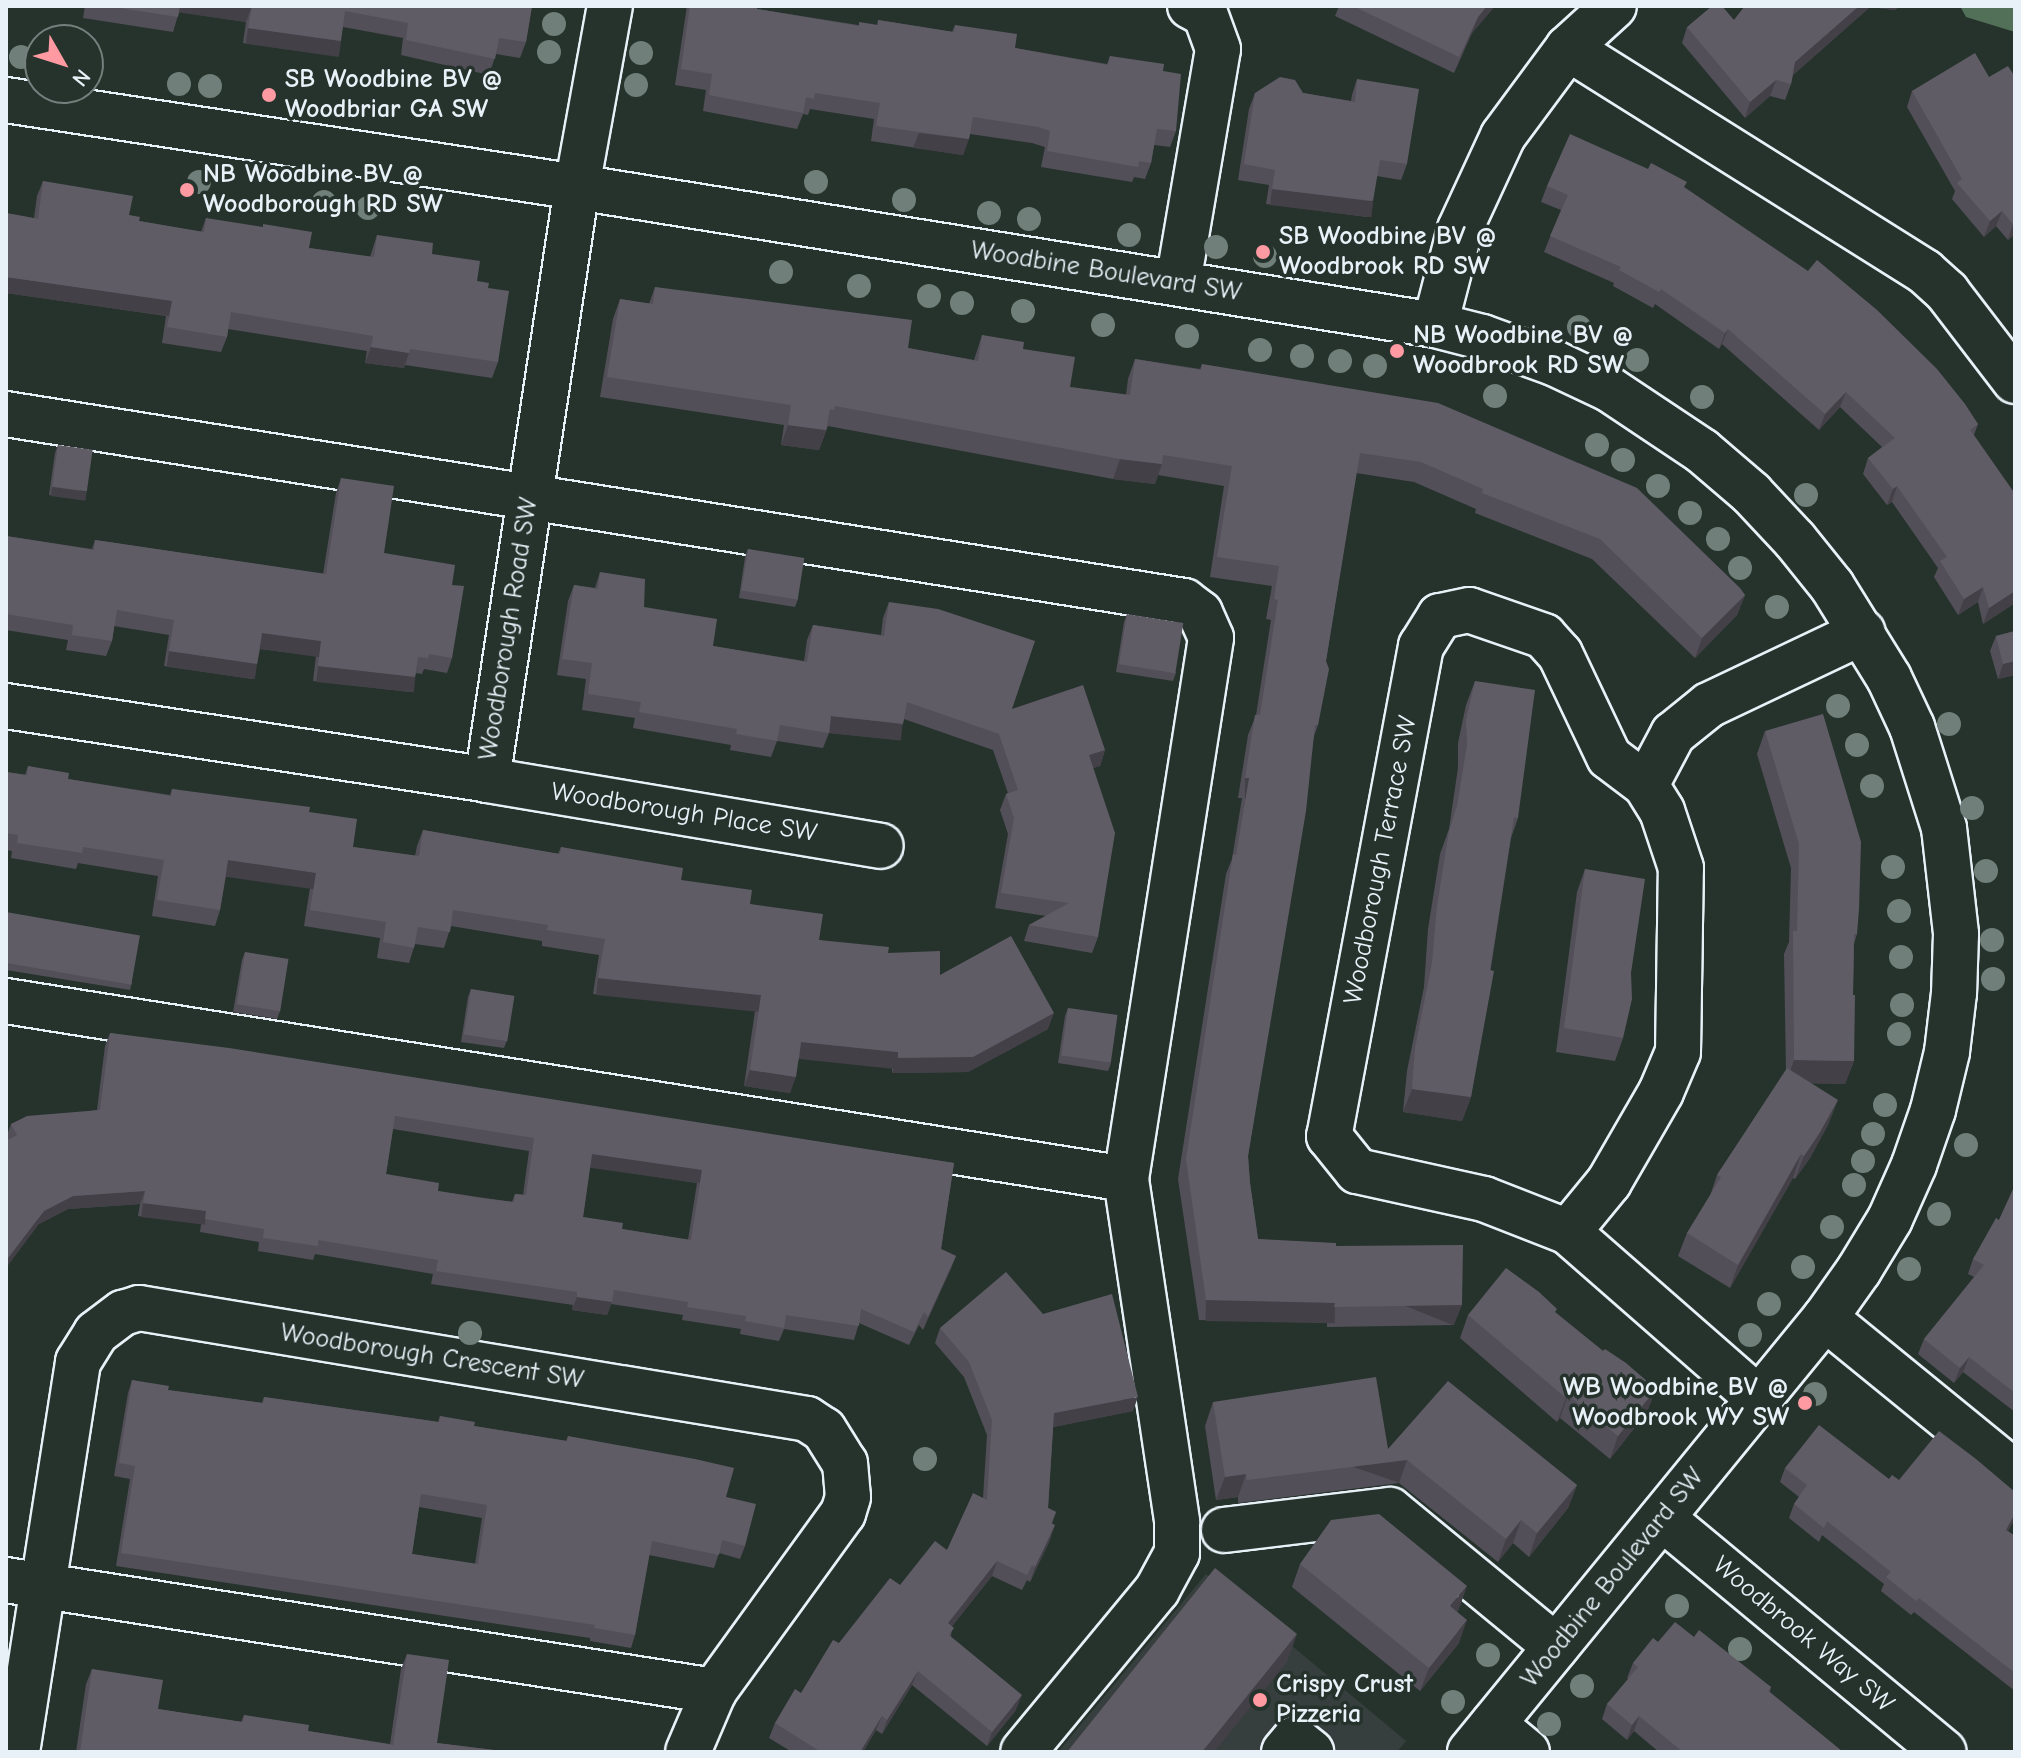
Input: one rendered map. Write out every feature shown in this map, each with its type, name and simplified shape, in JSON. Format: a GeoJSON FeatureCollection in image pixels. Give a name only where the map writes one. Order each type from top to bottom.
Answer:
{"type":"FeatureCollection","features":[{"type":"Feature","properties":{"kind":"street","name":"Woodborough Road SW"},"geometry":{"type":"LineString","coordinates":[[6,706],[487,780],[577,187],[610,6]]}},
{"type":"Feature","properties":{"kind":"street"},"geometry":{"type":"LineString","coordinates":[[1178,283],[1218,49],[1205,14],[1190,6]]}},
{"type":"Feature","properties":{"kind":"street"},"geometry":{"type":"LineString","coordinates":[[1435,325],[1450,264],[1476,189],[1510,125],[1568,48],[1614,6]]}},
{"type":"Feature","properties":{"kind":"street"},"geometry":{"type":"LineString","coordinates":[[1568,48],[1925,272],[1947,292],[2015,381]]}},
{"type":"Feature","properties":{"kind":"street","name":"Woodbine Boulevard SW"},"geometry":{"type":"LineString","coordinates":[[6,100],[577,187],[1435,325],[1482,337],[1554,363],[1609,389],[1702,451],[1751,493],[1795,540],[1863,632],[1912,727],[1944,828],[1956,934],[1954,993],[1947,1052],[1933,1110],[1914,1165],[1890,1219],[1825,1318],[1481,1738]]}},
{"type":"Feature","properties":{"kind":"street"},"geometry":{"type":"LineString","coordinates":[[6,414],[1184,601],[1200,613],[1211,638],[1126,1179],[1177,1522],[1177,1553],[1157,1590],[1023,1752]]}},
{"type":"Feature","properties":{"kind":"street","name":"Woodborough Terrace SW"},"geometry":{"type":"LineString","coordinates":[[1568,1232],[1609,1182],[1661,1092],[1678,1052],[1681,868],[1662,811],[1646,785],[1609,757],[1580,700],[1571,673],[1544,636],[1469,610],[1440,616],[1421,646],[1329,1136],[1357,1171],[1484,1199],[1568,1232],[1759,1399]]}},
{"type":"Feature","properties":{"kind":"street"},"geometry":{"type":"LineString","coordinates":[[1646,785],[1673,734],[1709,705],[1863,632]]}},
{"type":"Feature","properties":{"kind":"street","name":"Woodborough Place SW"},"geometry":{"type":"LineString","coordinates":[[487,780],[881,846]]}},
{"type":"Feature","properties":{"kind":"street"},"geometry":{"type":"LineString","coordinates":[[6,1001],[1126,1179]]}},
{"type":"Feature","properties":{"kind":"street","name":"Woodborough Crescent SW"},"geometry":{"type":"LineString","coordinates":[[17,1752],[25,1584],[78,1362],[96,1333],[123,1313],[139,1308],[807,1419],[824,1430],[845,1463],[848,1480],[843,1513],[714,1691],[688,1752]]}},
{"type":"Feature","properties":{"kind":"street"},"geometry":{"type":"LineString","coordinates":[[1825,1318],[2015,1473]]}},
{"type":"Feature","properties":{"kind":"street"},"geometry":{"type":"LineString","coordinates":[[1224,1530],[1390,1510],[1556,1647]]}},
{"type":"Feature","properties":{"kind":"street","name":"Woodbrook Way SW"},"geometry":{"type":"LineString","coordinates":[[1662,1518],[1944,1752]]}},
{"type":"Feature","properties":{"kind":"street"},"geometry":{"type":"LineString","coordinates":[[25,1584],[714,1691]]}},
{"type":"Feature","properties":{"kind":"street"},"geometry":{"type":"LineString","coordinates":[[1481,1738],[1527,1752]]}},
{"type":"Feature","properties":{"kind":"street"},"geometry":{"type":"LineString","coordinates":[[1284,1752],[1295,1739],[1311,1752]]}},
{"type":"Feature","properties":{"kind":"shaded area"},"geometry":{"type":"Polygon","coordinates":[[[1206,1574],[1406,1741],[1397,1752],[1058,1752],[1206,1574]]]}},
{"type":"Feature","properties":{"kind":"green space"},"geometry":{"type":"Polygon","coordinates":[[[1960,6],[2015,6],[2015,32],[1966,17],[1960,6]]]}},
{"type":"Feature","properties":{"kind":"building"},"geometry":{"type":"Polygon","coordinates":[[[107,6],[180,6],[178,17],[107,6]]]}},
{"type":"Feature","properties":{"kind":"building"},"geometry":{"type":"Polygon","coordinates":[[[252,6],[532,6],[526,42],[499,38],[495,59],[406,40],[408,23],[345,11],[341,41],[248,28],[252,6]]]}},
{"type":"Feature","properties":{"kind":"building"},"geometry":{"type":"Polygon","coordinates":[[[690,6],[757,6],[757,9],[859,26],[859,22],[878,25],[878,20],[954,32],[955,25],[1017,34],[1015,48],[1108,65],[1110,56],[1164,64],[1163,71],[1181,74],[1176,131],[1157,129],[1151,163],[1139,161],[1138,167],[1047,151],[1050,131],[1038,127],[973,117],[969,139],[876,126],[880,103],[815,93],[814,99],[806,97],[803,113],[709,95],[712,74],[681,69],[690,6]]]}},
{"type":"Feature","properties":{"kind":"building"},"geometry":{"type":"Polygon","coordinates":[[[1353,6],[1487,6],[1478,17],[1459,57],[1353,6]]]}},
{"type":"Feature","properties":{"kind":"building"},"geometry":{"type":"Polygon","coordinates":[[[1712,6],[1722,6],[1734,20],[1745,6],[1859,6],[1795,62],[1791,84],[1776,80],[1750,102],[1687,27],[1712,6]]]}},
{"type":"Feature","properties":{"kind":"building"},"geometry":{"type":"Polygon","coordinates":[[[1975,53],[1989,77],[2008,66],[2015,77],[2013,224],[2002,211],[1990,221],[1957,183],[1962,179],[1912,91],[1975,53]]]}},
{"type":"Feature","properties":{"kind":"building"},"geometry":{"type":"Polygon","coordinates":[[[1280,77],[1295,80],[1303,93],[1355,102],[1357,79],[1419,89],[1407,164],[1380,160],[1373,201],[1272,189],[1275,170],[1244,164],[1255,93],[1280,77]]]}},
{"type":"Feature","properties":{"kind":"building"},"geometry":{"type":"Polygon","coordinates":[[[1570,134],[1648,169],[1651,163],[1687,182],[1684,187],[1808,271],[1817,260],[1877,310],[1937,369],[1978,424],[1970,430],[2015,494],[2015,591],[1989,608],[1983,587],[1964,599],[1940,561],[1947,557],[1897,486],[1893,489],[1868,458],[1895,438],[1846,392],[1825,414],[1728,329],[1725,333],[1661,289],[1659,292],[1619,270],[1621,267],[1550,236],[1568,195],[1547,186],[1570,134]]]}},
{"type":"Feature","properties":{"kind":"building"},"geometry":{"type":"Polygon","coordinates":[[[43,181],[133,196],[129,215],[140,217],[139,221],[204,232],[206,218],[263,227],[263,224],[312,232],[309,248],[374,257],[377,235],[433,243],[432,254],[480,261],[477,281],[489,283],[488,288],[509,291],[498,362],[410,349],[409,353],[371,347],[373,336],[231,312],[227,337],[167,327],[172,301],[6,277],[6,213],[38,219],[43,181]]]}},
{"type":"Feature","properties":{"kind":"building"},"geometry":{"type":"Polygon","coordinates":[[[655,287],[912,320],[908,348],[978,361],[982,335],[1024,342],[1023,349],[1075,357],[1070,387],[1130,395],[1135,359],[1201,370],[1202,364],[1438,403],[1637,488],[1740,588],[1745,595],[1702,638],[1600,539],[1482,493],[1483,489],[1421,462],[1360,453],[1326,661],[1329,669],[1318,725],[1315,725],[1306,811],[1248,1156],[1250,1183],[1258,1239],[1336,1243],[1336,1246],[1463,1245],[1462,1305],[1334,1307],[1335,1303],[1206,1300],[1186,1159],[1233,854],[1236,855],[1249,778],[1245,778],[1255,715],[1260,715],[1278,600],[1274,599],[1279,566],[1217,557],[1232,466],[1163,455],[1162,464],[1120,459],[835,406],[834,410],[830,409],[826,430],[788,425],[791,405],[607,377],[620,299],[653,304],[655,287]]]}},
{"type":"Feature","properties":{"kind":"building"},"geometry":{"type":"Polygon","coordinates":[[[58,445],[93,450],[87,491],[52,487],[58,445]]]}},
{"type":"Feature","properties":{"kind":"building"},"geometry":{"type":"Polygon","coordinates":[[[341,478],[394,486],[384,553],[455,565],[452,585],[464,586],[452,658],[429,654],[428,658],[418,657],[415,677],[318,666],[321,641],[262,633],[257,664],[169,651],[174,620],[117,610],[112,641],[72,635],[73,625],[6,614],[6,536],[94,550],[95,540],[326,574],[341,478]]]}},
{"type":"Feature","properties":{"kind":"building"},"geometry":{"type":"Polygon","coordinates":[[[748,549],[804,558],[798,599],[741,590],[748,549]]]}},
{"type":"Feature","properties":{"kind":"building"},"geometry":{"type":"Polygon","coordinates":[[[600,572],[645,579],[644,607],[717,619],[713,646],[807,662],[813,625],[884,636],[889,602],[938,609],[1035,641],[1012,709],[1083,685],[1105,750],[1089,755],[1115,833],[1098,937],[1029,925],[1069,903],[1001,893],[1014,818],[1006,794],[1018,790],[999,734],[907,702],[903,724],[831,716],[829,733],[780,725],[777,741],[736,734],[737,729],[639,712],[641,702],[588,694],[592,663],[562,659],[574,585],[598,589],[600,572]]]}},
{"type":"Feature","properties":{"kind":"building"},"geometry":{"type":"Polygon","coordinates":[[[1127,614],[1183,623],[1175,673],[1119,664],[1127,614]]]}},
{"type":"Feature","properties":{"kind":"building"},"geometry":{"type":"Polygon","coordinates":[[[2015,631],[2015,661],[2003,664],[1996,636],[2015,631]]]}},
{"type":"Feature","properties":{"kind":"building"},"geometry":{"type":"Polygon","coordinates":[[[1475,681],[1535,690],[1518,818],[1514,817],[1490,970],[1494,971],[1471,1097],[1412,1089],[1415,1048],[1432,963],[1437,906],[1449,831],[1457,806],[1467,745],[1466,720],[1475,681]]]}},
{"type":"Feature","properties":{"kind":"building"},"geometry":{"type":"Polygon","coordinates":[[[1823,714],[1861,842],[1859,909],[1857,934],[1854,934],[1854,1061],[1794,1060],[1793,931],[1797,931],[1799,844],[1765,731],[1823,714]]]}},
{"type":"Feature","properties":{"kind":"building"},"geometry":{"type":"Polygon","coordinates":[[[28,766],[69,773],[68,779],[171,796],[172,789],[310,807],[309,812],[357,819],[353,847],[419,856],[423,830],[560,854],[561,847],[683,868],[681,880],[752,890],[750,904],[823,914],[819,940],[889,947],[888,953],[940,951],[940,975],[1011,936],[1054,1013],[973,1057],[898,1058],[898,1052],[801,1042],[796,1077],[750,1070],[761,995],[598,978],[605,939],[547,930],[548,925],[453,910],[450,932],[418,927],[414,948],[383,942],[386,922],[310,910],[316,873],[228,860],[220,910],[157,900],[164,860],[83,847],[82,853],[17,843],[18,835],[6,833],[6,772],[27,775],[28,766]]]}},
{"type":"Feature","properties":{"kind":"building"},"geometry":{"type":"Polygon","coordinates":[[[1585,869],[1645,879],[1631,973],[1632,999],[1623,1038],[1564,1028],[1585,869]]]}},
{"type":"Feature","properties":{"kind":"building"},"geometry":{"type":"Polygon","coordinates":[[[6,912],[140,936],[131,985],[6,963],[6,912]]]}},
{"type":"Feature","properties":{"kind":"building"},"geometry":{"type":"Polygon","coordinates":[[[245,952],[288,959],[280,1011],[237,1004],[245,952]]]}},
{"type":"Feature","properties":{"kind":"building"},"geometry":{"type":"Polygon","coordinates":[[[471,989],[514,996],[507,1041],[464,1034],[471,989]]]}},
{"type":"Feature","properties":{"kind":"building"},"geometry":{"type":"Polygon","coordinates":[[[1068,1008],[1118,1015],[1111,1062],[1061,1056],[1068,1008]]]}},
{"type":"Feature","properties":{"kind":"building"},"geometry":{"type":"Polygon","coordinates":[[[110,1033],[229,1048],[954,1163],[941,1249],[956,1256],[928,1317],[924,1312],[914,1332],[861,1309],[859,1326],[786,1315],[784,1328],[745,1321],[746,1316],[687,1307],[688,1302],[614,1290],[612,1302],[577,1297],[577,1292],[436,1271],[438,1260],[318,1240],[318,1246],[263,1238],[264,1229],[205,1219],[206,1211],[143,1203],[145,1191],[73,1196],[44,1211],[6,1261],[6,1141],[17,1135],[11,1124],[27,1116],[100,1110],[110,1033]],[[395,1116],[386,1174],[439,1183],[438,1191],[480,1198],[514,1202],[515,1194],[526,1195],[534,1138],[395,1116]],[[592,1154],[583,1217],[623,1223],[622,1229],[691,1240],[702,1170],[592,1154]]]}},
{"type":"Feature","properties":{"kind":"building"},"geometry":{"type":"Polygon","coordinates":[[[1787,1068],[1838,1100],[1804,1156],[1801,1154],[1738,1265],[1687,1233],[1721,1177],[1717,1175],[1787,1068]]]}},
{"type":"Feature","properties":{"kind":"building"},"geometry":{"type":"Polygon","coordinates":[[[2015,1185],[2015,1393],[1969,1357],[1960,1368],[1924,1339],[1984,1265],[1973,1259],[1996,1218],[1999,1220],[2015,1185]]]}},
{"type":"Feature","properties":{"kind":"building"},"geometry":{"type":"Polygon","coordinates":[[[1506,1268],[1539,1292],[1557,1309],[1555,1312],[1603,1351],[1605,1349],[1626,1363],[1656,1389],[1618,1436],[1568,1395],[1566,1398],[1468,1315],[1506,1268]]]}},
{"type":"Feature","properties":{"kind":"building"},"geometry":{"type":"Polygon","coordinates":[[[1006,1272],[1043,1314],[1112,1294],[1138,1397],[1054,1413],[1048,1508],[1056,1512],[1051,1523],[1055,1525],[1035,1567],[1032,1565],[1027,1575],[997,1561],[948,1623],[954,1628],[949,1635],[1022,1695],[992,1732],[918,1671],[887,1720],[882,1716],[860,1752],[821,1752],[775,1723],[795,1689],[801,1693],[833,1640],[839,1643],[890,1578],[900,1585],[935,1541],[947,1550],[973,1493],[987,1500],[992,1420],[969,1362],[940,1328],[1006,1272]]]}},
{"type":"Feature","properties":{"kind":"building"},"geometry":{"type":"Polygon","coordinates":[[[1376,1377],[1388,1449],[1448,1381],[1577,1485],[1537,1533],[1521,1520],[1506,1539],[1407,1460],[1247,1480],[1246,1474],[1225,1477],[1213,1402],[1376,1377]]]}},
{"type":"Feature","properties":{"kind":"building"},"geometry":{"type":"Polygon","coordinates":[[[132,1380],[169,1386],[168,1390],[263,1403],[264,1397],[439,1422],[440,1416],[475,1422],[474,1426],[567,1441],[568,1436],[695,1459],[734,1468],[726,1497],[756,1504],[745,1546],[722,1540],[719,1555],[652,1541],[635,1635],[594,1628],[595,1625],[121,1553],[135,1466],[119,1463],[132,1380]],[[421,1494],[412,1554],[478,1564],[487,1505],[421,1494]]]}},
{"type":"Feature","properties":{"kind":"building"},"geometry":{"type":"Polygon","coordinates":[[[1819,1425],[1889,1479],[1892,1475],[1899,1480],[1939,1431],[2015,1492],[2015,1513],[2006,1530],[2015,1536],[2015,1673],[1919,1598],[1916,1601],[1886,1577],[1891,1572],[1827,1521],[1824,1528],[1794,1504],[1807,1485],[1785,1468],[1819,1425]]]}},
{"type":"Feature","properties":{"kind":"building"},"geometry":{"type":"Polygon","coordinates":[[[1379,1514],[1467,1586],[1450,1606],[1467,1620],[1429,1668],[1300,1564],[1331,1520],[1379,1514]]]}},
{"type":"Feature","properties":{"kind":"building"},"geometry":{"type":"Polygon","coordinates":[[[1215,1568],[1297,1634],[1202,1752],[1067,1752],[1215,1568]]]}},
{"type":"Feature","properties":{"kind":"building"},"geometry":{"type":"Polygon","coordinates":[[[1675,1622],[1694,1637],[1699,1630],[1771,1687],[1768,1691],[1843,1752],[1683,1752],[1639,1716],[1632,1725],[1607,1704],[1638,1667],[1633,1663],[1653,1638],[1658,1642],[1675,1622]]]}},
{"type":"Feature","properties":{"kind":"building"},"geometry":{"type":"Polygon","coordinates":[[[407,1654],[449,1660],[437,1743],[510,1752],[80,1752],[92,1669],[163,1680],[158,1709],[243,1722],[244,1715],[309,1725],[308,1731],[393,1745],[407,1654]]]}},
{"type":"Feature","properties":{"kind":"place","name":"SB Woodbine BV @ Woodbriar GA SW"},"geometry":{"type":"Point","coordinates":[269,95]}},
{"type":"Feature","properties":{"kind":"place","name":"NB Woodbine BV @ Woodborough RD SW"},"geometry":{"type":"Point","coordinates":[187,190]}},
{"type":"Feature","properties":{"kind":"place","name":"SB Woodbine BV @ Woodbrook RD SW"},"geometry":{"type":"Point","coordinates":[1263,252]}},
{"type":"Feature","properties":{"kind":"place","name":"NB Woodbine BV @ Woodbrook RD SW"},"geometry":{"type":"Point","coordinates":[1397,351]}},
{"type":"Feature","properties":{"kind":"place","name":"WB Woodbine BV @ Woodbrook WY SW"},"geometry":{"type":"Point","coordinates":[1805,1403]}},
{"type":"Feature","properties":{"kind":"place","name":"Crispy Crust Pizzeria"},"geometry":{"type":"Point","coordinates":[1260,1700]}}]}
